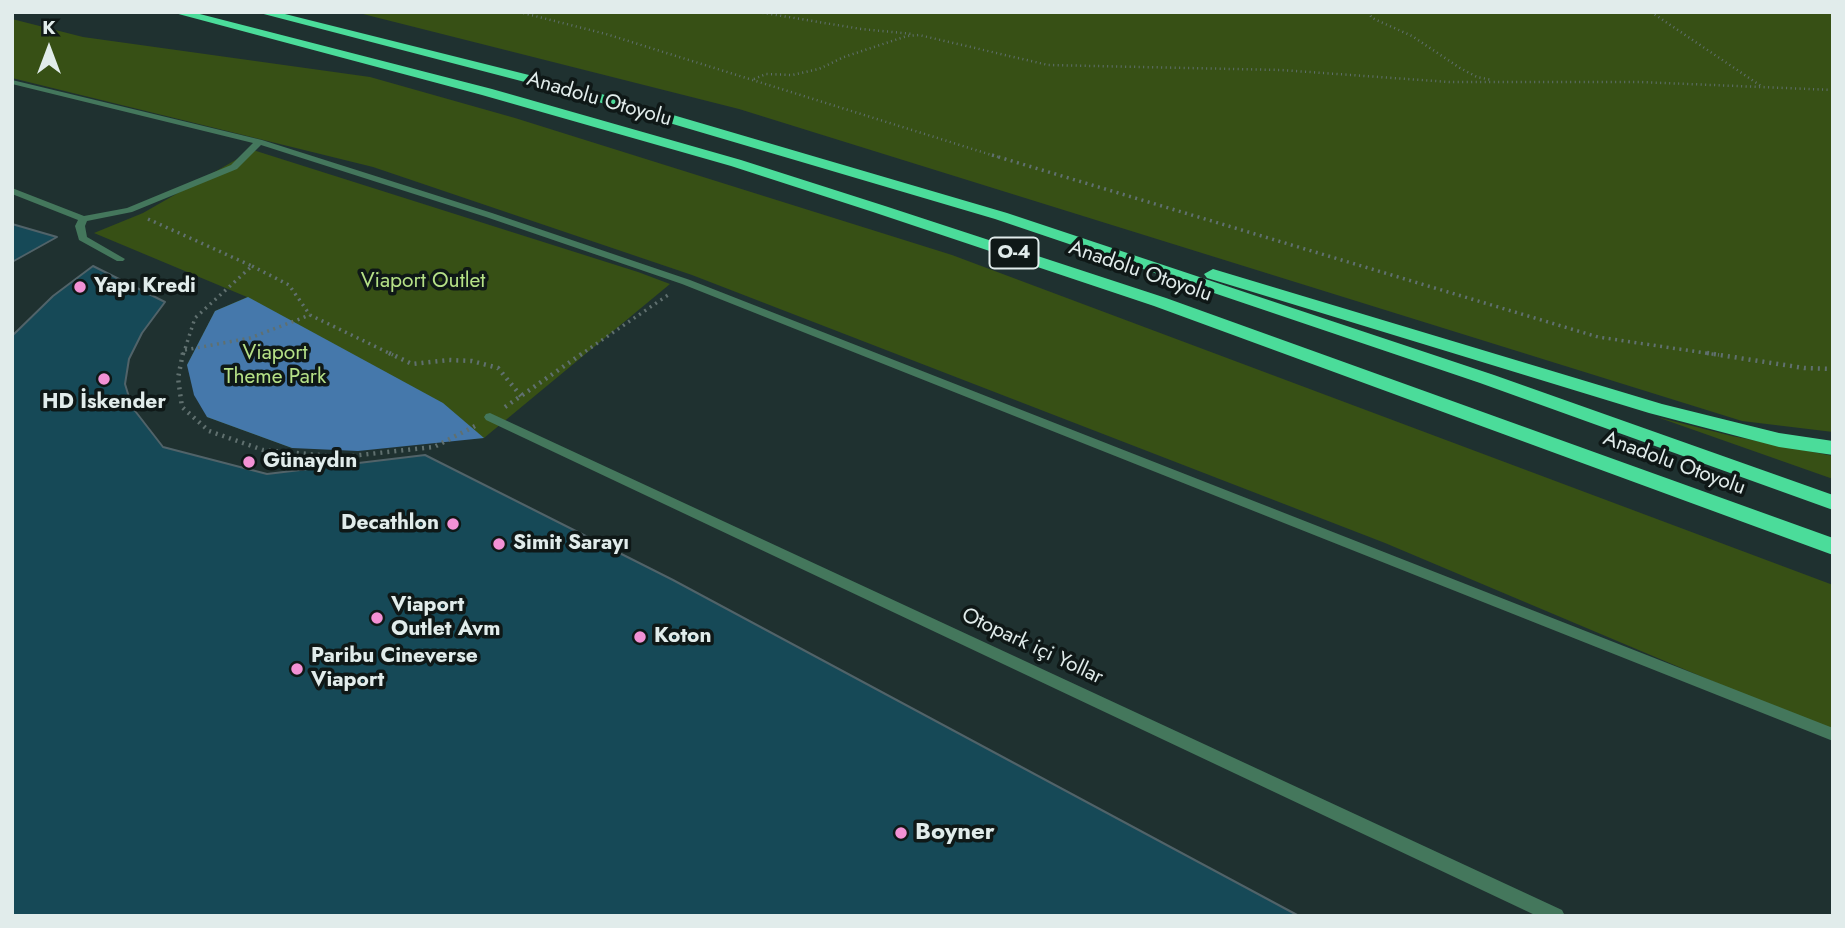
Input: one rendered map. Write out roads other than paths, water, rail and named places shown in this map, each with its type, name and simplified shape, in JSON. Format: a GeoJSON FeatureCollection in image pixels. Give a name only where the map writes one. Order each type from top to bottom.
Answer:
{"type":"FeatureCollection","features":[{"type":"Feature","properties":{"kind":"highway","name":"Anadolu Otoyolu"},"geometry":{"type":"LineString","coordinates":[[177,12],[487,92],[736,163],[879,209],[1173,306],[1833,547]]}},
{"type":"Feature","properties":{"kind":"highway","name":"Anadolu Otoyolu"},"geometry":{"type":"LineString","coordinates":[[262,12],[589,95],[1001,216],[1487,379],[1833,503]]}},
{"type":"Feature","properties":{"kind":"highway"},"geometry":{"type":"LineString","coordinates":[[1001,216],[1270,289],[1485,359],[1656,409],[1779,440],[1833,447]]}},
{"type":"Feature","properties":{"kind":"lane"},"geometry":{"type":"LineString","coordinates":[[12,82],[259,142],[489,215],[686,282],[1833,735]]}},
{"type":"Feature","properties":{"kind":"lane"},"geometry":{"type":"LineString","coordinates":[[12,191],[83,219],[129,210],[234,167],[259,142]]}},
{"type":"Feature","properties":{"kind":"lane"},"geometry":{"type":"LineString","coordinates":[[83,219],[80,226],[82,238],[120,259]]}},
{"type":"Feature","properties":{"kind":"lane","name":"Otopark içi Yollar"},"geometry":{"type":"LineString","coordinates":[[490,417],[1556,916]]}},
{"type":"Feature","properties":{"kind":"water","name":"Viaport Theme Park"},"geometry":{"type":"Polygon","coordinates":[[[248,297],[443,403],[484,438],[358,451],[292,448],[207,417],[194,395],[187,365],[215,311],[248,297]]]}},
{"type":"Feature","properties":{"kind":"place","name":"Yapı Kredi"},"geometry":{"type":"Point","coordinates":[80,287]}},
{"type":"Feature","properties":{"kind":"place","name":"HD İskender"},"geometry":{"type":"Point","coordinates":[104,379]}},
{"type":"Feature","properties":{"kind":"place","name":"Günaydın"},"geometry":{"type":"Point","coordinates":[249,462]}},
{"type":"Feature","properties":{"kind":"place","name":"Decathlon"},"geometry":{"type":"Point","coordinates":[453,524]}},
{"type":"Feature","properties":{"kind":"place","name":"Simit Sarayı"},"geometry":{"type":"Point","coordinates":[499,544]}},
{"type":"Feature","properties":{"kind":"place","name":"Viaport Outlet Avm"},"geometry":{"type":"Point","coordinates":[377,618]}},
{"type":"Feature","properties":{"kind":"place","name":"Koton"},"geometry":{"type":"Point","coordinates":[640,637]}},
{"type":"Feature","properties":{"kind":"place","name":"Paribu Cineverse Viaport"},"geometry":{"type":"Point","coordinates":[297,669]}},
{"type":"Feature","properties":{"kind":"place","name":"Boyner"},"geometry":{"type":"Point","coordinates":[901,833]}},
{"type":"Feature","properties":{"kind":"park label","name":"Viaport Outlet"},"geometry":{"type":"Point","coordinates":[423,282]}}]}
